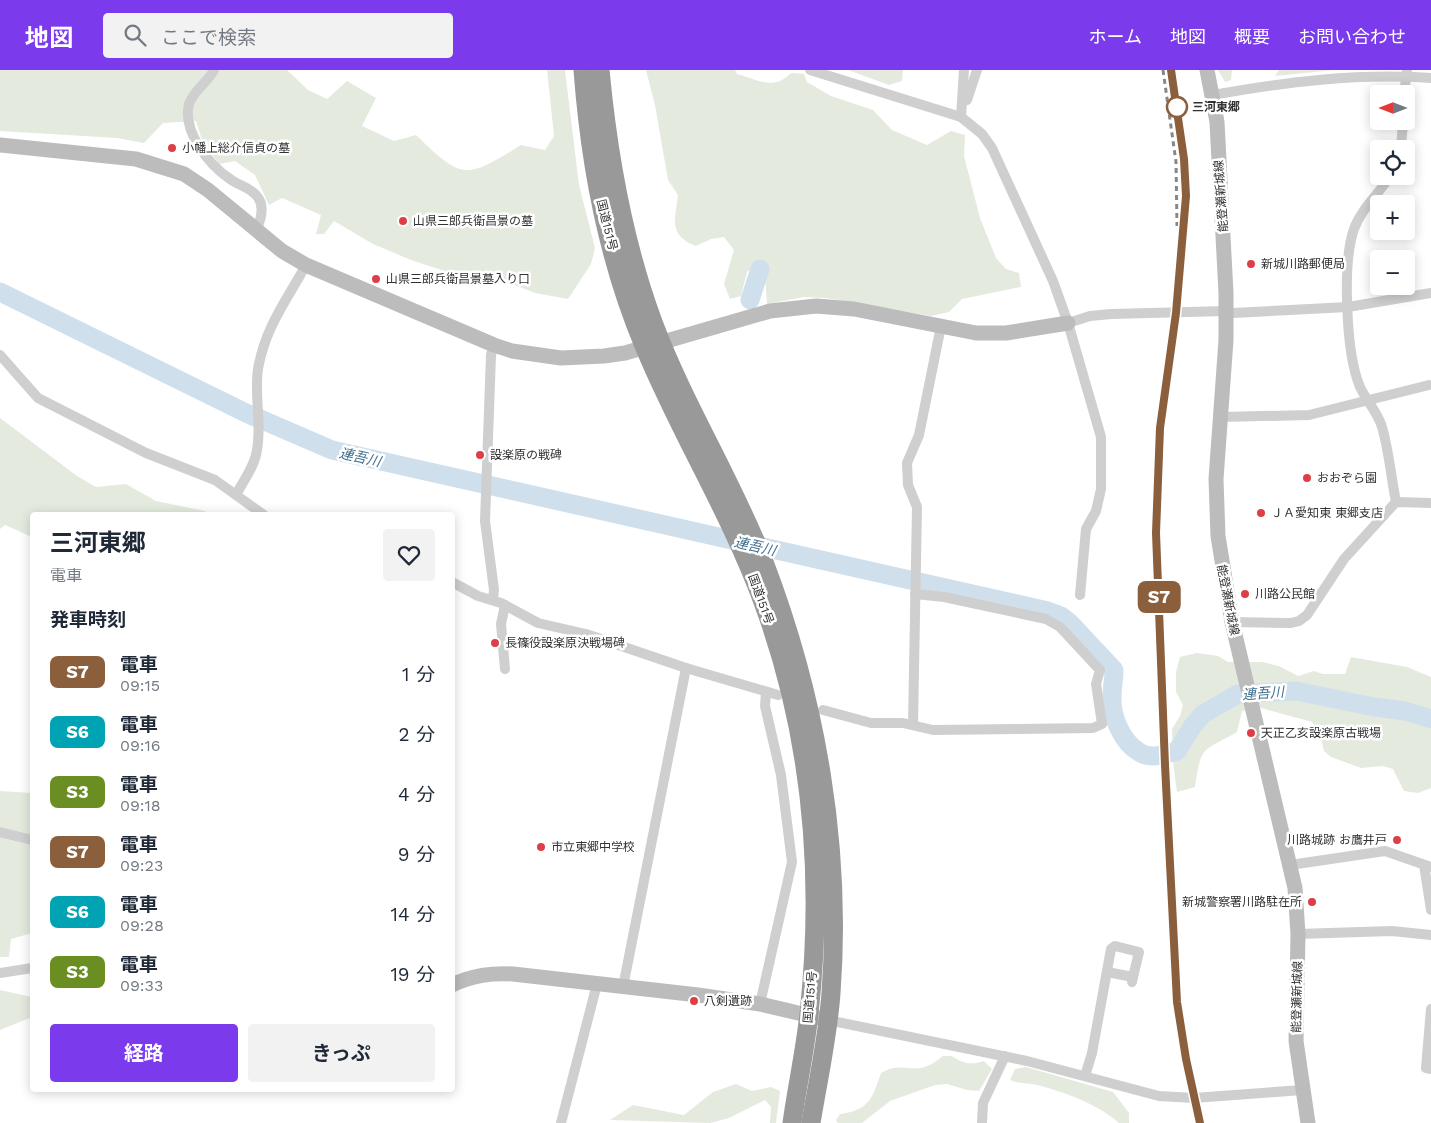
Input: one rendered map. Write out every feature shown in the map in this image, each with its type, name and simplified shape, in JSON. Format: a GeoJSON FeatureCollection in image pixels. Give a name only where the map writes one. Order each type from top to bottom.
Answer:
{"type":"FeatureCollection","features":[{"type":"Feature","properties":{"kind":"highway","name":"国道151号"},"geometry":{"type":"LineString","coordinates":[[583,70],[586,116],[605,220],[620,278],[653,345],[748,525],[754,559],[800,730],[808,780],[814,862],[813,964],[809,1016],[792,1123]]}},
{"type":"Feature","properties":{"kind":"highway","name":"国道151号"},"geometry":{"type":"LineString","coordinates":[[600,70],[612,166],[622,217],[653,345],[683,432],[729,522],[754,559],[793,648],[804,684],[823,786],[834,884],[831,991],[811,1123]]}},
{"type":"Feature","properties":{"kind":"street"},"geometry":{"type":"LineString","coordinates":[[214,70],[189,104],[188,117],[192,131],[218,170],[258,196],[262,208],[262,220],[256,231]]}},
{"type":"Feature","properties":{"kind":"street"},"geometry":{"type":"LineString","coordinates":[[810,70],[961,117],[982,134],[992,148],[1038,245],[1068,323],[1101,437],[1101,489],[1096,511],[1086,529],[1080,594]]}},
{"type":"Feature","properties":{"kind":"street"},"geometry":{"type":"LineString","coordinates":[[961,117],[964,103],[964,70]]}},
{"type":"Feature","properties":{"kind":"street"},"geometry":{"type":"LineString","coordinates":[[964,103],[977,70]]}},
{"type":"Feature","properties":{"kind":"street","name":"能登瀬新城線"},"geometry":{"type":"LineString","coordinates":[[1207,70],[1217,122],[1227,311],[1216,512],[1221,566],[1232,622],[1290,865],[1298,908],[1296,1041],[1308,1123]]}},
{"type":"Feature","properties":{"kind":"street"},"geometry":{"type":"LineString","coordinates":[[1213,95],[1256,86],[1343,77],[1407,73],[1431,78]]}},
{"type":"Feature","properties":{"kind":"street"},"geometry":{"type":"LineString","coordinates":[[1404,85],[1407,73]]}},
{"type":"Feature","properties":{"kind":"street"},"geometry":{"type":"LineString","coordinates":[[0,145],[136,158],[184,174],[208,190],[282,251],[306,265],[494,345],[512,351],[560,358],[604,356],[653,345],[770,311],[816,306],[854,309],[976,333],[1006,333],[1068,323],[1090,316],[1111,314],[1172,314],[1227,311],[1233,313],[1348,307],[1431,293]]}},
{"type":"Feature","properties":{"kind":"street"},"geometry":{"type":"LineString","coordinates":[[1383,185],[1360,215],[1354,229],[1348,264],[1348,307],[1351,350],[1355,371],[1367,401],[1382,426],[1396,502]]}},
{"type":"Feature","properties":{"kind":"street"},"geometry":{"type":"LineString","coordinates":[[236,495],[252,466],[257,450],[258,371],[267,334],[278,310],[306,265]]}},
{"type":"Feature","properties":{"kind":"street"},"geometry":{"type":"LineString","coordinates":[[913,724],[917,507],[908,485],[907,463],[918,434],[942,326]]}},
{"type":"Feature","properties":{"kind":"street"},"geometry":{"type":"LineString","coordinates":[[493,600],[494,590],[485,521],[485,477],[494,345]]}},
{"type":"Feature","properties":{"kind":"street"},"geometry":{"type":"LineString","coordinates":[[0,355],[38,398],[146,453],[201,473],[260,512]]}},
{"type":"Feature","properties":{"kind":"street"},"geometry":{"type":"LineString","coordinates":[[1220,417],[1309,415],[1429,385]]}},
{"type":"Feature","properties":{"kind":"street"},"geometry":{"type":"LineString","coordinates":[[1232,622],[1291,623],[1299,621],[1307,615],[1344,559],[1396,502],[1431,503]]}},
{"type":"Feature","properties":{"kind":"street"},"geometry":{"type":"LineString","coordinates":[[455,584],[474,594],[505,605],[538,623],[586,634],[686,668],[778,695]]}},
{"type":"Feature","properties":{"kind":"street"},"geometry":{"type":"LineString","coordinates":[[823,710],[871,722],[913,724],[933,730],[1093,728],[1102,724],[1096,684],[1100,670],[1060,627],[1046,619],[1014,611],[915,592]]}},
{"type":"Feature","properties":{"kind":"street"},"geometry":{"type":"LineString","coordinates":[[505,605],[501,624],[505,669]]}},
{"type":"Feature","properties":{"kind":"street"},"geometry":{"type":"LineString","coordinates":[[623,988],[686,668]]}},
{"type":"Feature","properties":{"kind":"street"},"geometry":{"type":"LineString","coordinates":[[760,1004],[792,862],[781,775],[765,706],[766,692]]}},
{"type":"Feature","properties":{"kind":"street"},"geometry":{"type":"LineString","coordinates":[[0,832],[30,840]]}},
{"type":"Feature","properties":{"kind":"street"},"geometry":{"type":"LineString","coordinates":[[1290,865],[1385,851],[1427,866],[1431,910]]}},
{"type":"Feature","properties":{"kind":"street"},"geometry":{"type":"LineString","coordinates":[[1298,934],[1392,930],[1431,935]]}},
{"type":"Feature","properties":{"kind":"street"},"geometry":{"type":"LineString","coordinates":[[1085,1076],[1111,949],[1115,946],[1139,952],[1132,979],[1107,972]]}},
{"type":"Feature","properties":{"kind":"street"},"geometry":{"type":"LineString","coordinates":[[0,973],[30,968]]}},
{"type":"Feature","properties":{"kind":"street"},"geometry":{"type":"LineString","coordinates":[[455,984],[464,979],[493,973],[760,1004],[809,1016],[1005,1056],[1158,1096],[1194,1098],[1302,1090]]}},
{"type":"Feature","properties":{"kind":"street"},"geometry":{"type":"LineString","coordinates":[[561,1123],[597,984]]}},
{"type":"Feature","properties":{"kind":"street"},"geometry":{"type":"LineString","coordinates":[[1431,1009],[1426,1068],[1431,1069]]}},
{"type":"Feature","properties":{"kind":"street"},"geometry":{"type":"LineString","coordinates":[[982,1123],[983,1103],[1005,1056]]}},
{"type":"Feature","properties":{"kind":"shaded area"},"geometry":{"type":"Polygon","coordinates":[[[0,70],[287,70],[308,90],[327,99],[347,81],[376,98],[362,126],[394,141],[416,135],[444,161],[466,170],[476,169],[488,164],[521,145],[545,150],[554,136],[547,70],[565,70],[579,185],[595,248],[591,264],[568,299],[535,293],[491,276],[466,278],[411,260],[373,244],[334,221],[324,234],[316,234],[321,215],[282,198],[269,205],[255,175],[235,161],[219,164],[202,140],[196,121],[163,123],[144,143],[117,138],[0,131],[0,70]]]}},
{"type":"Feature","properties":{"kind":"shaded area"},"geometry":{"type":"Polygon","coordinates":[[[646,70],[735,70],[737,74],[766,83],[778,82],[791,73],[804,74],[807,82],[831,96],[873,110],[892,130],[927,145],[951,131],[965,135],[964,156],[980,218],[996,258],[1006,269],[1019,273],[1021,287],[962,299],[949,312],[931,316],[826,298],[804,297],[767,304],[765,275],[758,264],[747,272],[741,296],[730,299],[724,284],[734,250],[724,237],[711,239],[696,246],[687,242],[677,232],[675,219],[678,195],[668,180],[655,105],[646,70]]]}},
{"type":"Feature","properties":{"kind":"shaded area"},"geometry":{"type":"Polygon","coordinates":[[[848,70],[903,70],[902,81],[889,85],[848,70]]]}},
{"type":"Feature","properties":{"kind":"shaded area"},"geometry":{"type":"Polygon","coordinates":[[[1218,70],[1232,70],[1231,80],[1225,82],[1218,70]]]}},
{"type":"Feature","properties":{"kind":"shaded area"},"geometry":{"type":"Polygon","coordinates":[[[1279,70],[1335,70],[1275,76],[1279,70]]]}},
{"type":"Feature","properties":{"kind":"shaded area"},"geometry":{"type":"Polygon","coordinates":[[[0,418],[77,476],[96,487],[126,484],[156,501],[206,512],[30,512],[30,536],[5,525],[0,529],[0,418]]]}},
{"type":"Feature","properties":{"kind":"shaded area"},"geometry":{"type":"Polygon","coordinates":[[[1197,653],[1218,656],[1228,662],[1262,662],[1279,666],[1298,676],[1314,671],[1323,674],[1345,674],[1351,657],[1407,667],[1431,677],[1431,788],[1418,793],[1404,791],[1393,769],[1383,766],[1361,768],[1331,757],[1324,751],[1319,731],[1312,722],[1261,708],[1242,711],[1237,732],[1205,751],[1199,764],[1195,787],[1177,792],[1173,762],[1172,729],[1180,716],[1183,705],[1176,692],[1176,672],[1180,657],[1197,653]]]}},
{"type":"Feature","properties":{"kind":"shaded area"},"geometry":{"type":"Polygon","coordinates":[[[0,791],[30,793],[30,934],[11,939],[9,957],[0,957],[0,791]]]}},
{"type":"Feature","properties":{"kind":"shaded area"},"geometry":{"type":"Polygon","coordinates":[[[0,990],[30,997],[30,1018],[0,1030],[0,990]]]}},
{"type":"Feature","properties":{"kind":"shaded area"},"geometry":{"type":"Polygon","coordinates":[[[943,1056],[952,1056],[967,1063],[984,1061],[992,1069],[979,1091],[967,1090],[947,1084],[935,1085],[890,1101],[862,1123],[838,1123],[836,1120],[840,1114],[857,1110],[868,1102],[881,1073],[897,1068],[924,1067],[943,1056]]]}},
{"type":"Feature","properties":{"kind":"shaded area"},"geometry":{"type":"Polygon","coordinates":[[[1026,1067],[1113,1092],[1129,1113],[1129,1123],[1119,1123],[1091,1104],[1058,1091],[1010,1080],[1015,1069],[1026,1067]]]}},
{"type":"Feature","properties":{"kind":"shaded area"},"geometry":{"type":"Polygon","coordinates":[[[736,1084],[752,1091],[771,1087],[780,1091],[776,1123],[770,1123],[771,1107],[765,1100],[729,1118],[710,1123],[610,1120],[633,1105],[684,1115],[713,1092],[736,1084]]]}},
{"type":"Feature","properties":{"kind":"waterway"},"geometry":{"type":"LineString","coordinates":[[750,300],[760,269]]}},
{"type":"Feature","properties":{"kind":"waterway","name":"連吾川"},"geometry":{"type":"LineString","coordinates":[[0,292],[246,413],[332,450],[1048,611],[1061,616],[1070,623],[1114,670],[1112,704],[1119,728],[1133,748],[1148,756],[1158,756],[1177,751],[1192,727],[1203,714],[1238,694],[1296,691],[1374,707],[1405,711],[1431,719]]}},
{"type":"Feature","properties":{"kind":"railway"},"geometry":{"type":"LineString","coordinates":[[1163,70],[1176,162],[1177,226]]}},
{"type":"Feature","properties":{"kind":"railway"},"geometry":{"type":"LineString","coordinates":[[1171,70],[1184,159],[1186,196],[1175,313],[1161,428],[1157,533],[1165,765],[1177,1002],[1186,1059],[1200,1123]]}},
{"type":"Feature","properties":{"kind":"train","name":"S7"},"geometry":{"type":"LineString","coordinates":[[1171,70],[1184,159],[1186,196],[1176,313],[1160,428],[1156,533],[1160,656],[1177,1002],[1186,1059],[1200,1123]]}},
{"type":"Feature","properties":{"kind":"place","name":"三河東郷"},"geometry":{"type":"Point","coordinates":[1177,107]}},
{"type":"Feature","properties":{"kind":"place","name":"小幡上総介信貞の墓"},"geometry":{"type":"Point","coordinates":[172,148]}},
{"type":"Feature","properties":{"kind":"place","name":"山県三郎兵衛昌景の墓"},"geometry":{"type":"Point","coordinates":[403,221]}},
{"type":"Feature","properties":{"kind":"place","name":"新城川路郵便局"},"geometry":{"type":"Point","coordinates":[1251,264]}},
{"type":"Feature","properties":{"kind":"place","name":"山県三郎兵衛昌景墓入り口"},"geometry":{"type":"Point","coordinates":[376,279]}},
{"type":"Feature","properties":{"kind":"place","name":"設楽原の戦碑"},"geometry":{"type":"Point","coordinates":[480,455]}},
{"type":"Feature","properties":{"kind":"place","name":"おおぞら園"},"geometry":{"type":"Point","coordinates":[1307,478]}},
{"type":"Feature","properties":{"kind":"place","name":"ＪＡ愛知東 東郷支店"},"geometry":{"type":"Point","coordinates":[1261,513]}},
{"type":"Feature","properties":{"kind":"place","name":"川路公民館"},"geometry":{"type":"Point","coordinates":[1245,594]}},
{"type":"Feature","properties":{"kind":"place","name":"長篠役設楽原決戦場碑"},"geometry":{"type":"Point","coordinates":[495,643]}},
{"type":"Feature","properties":{"kind":"place","name":"天正乙亥設楽原古戦場"},"geometry":{"type":"Point","coordinates":[1251,733]}},
{"type":"Feature","properties":{"kind":"place","name":"川路城跡 お鷹井戸"},"geometry":{"type":"Point","coordinates":[1397,840]}},
{"type":"Feature","properties":{"kind":"place","name":"市立東郷中学校"},"geometry":{"type":"Point","coordinates":[541,847]}},
{"type":"Feature","properties":{"kind":"place","name":"新城警察署川路駐在所"},"geometry":{"type":"Point","coordinates":[1312,902]}},
{"type":"Feature","properties":{"kind":"place","name":"八剣遺跡"},"geometry":{"type":"Point","coordinates":[694,1001]}}]}
